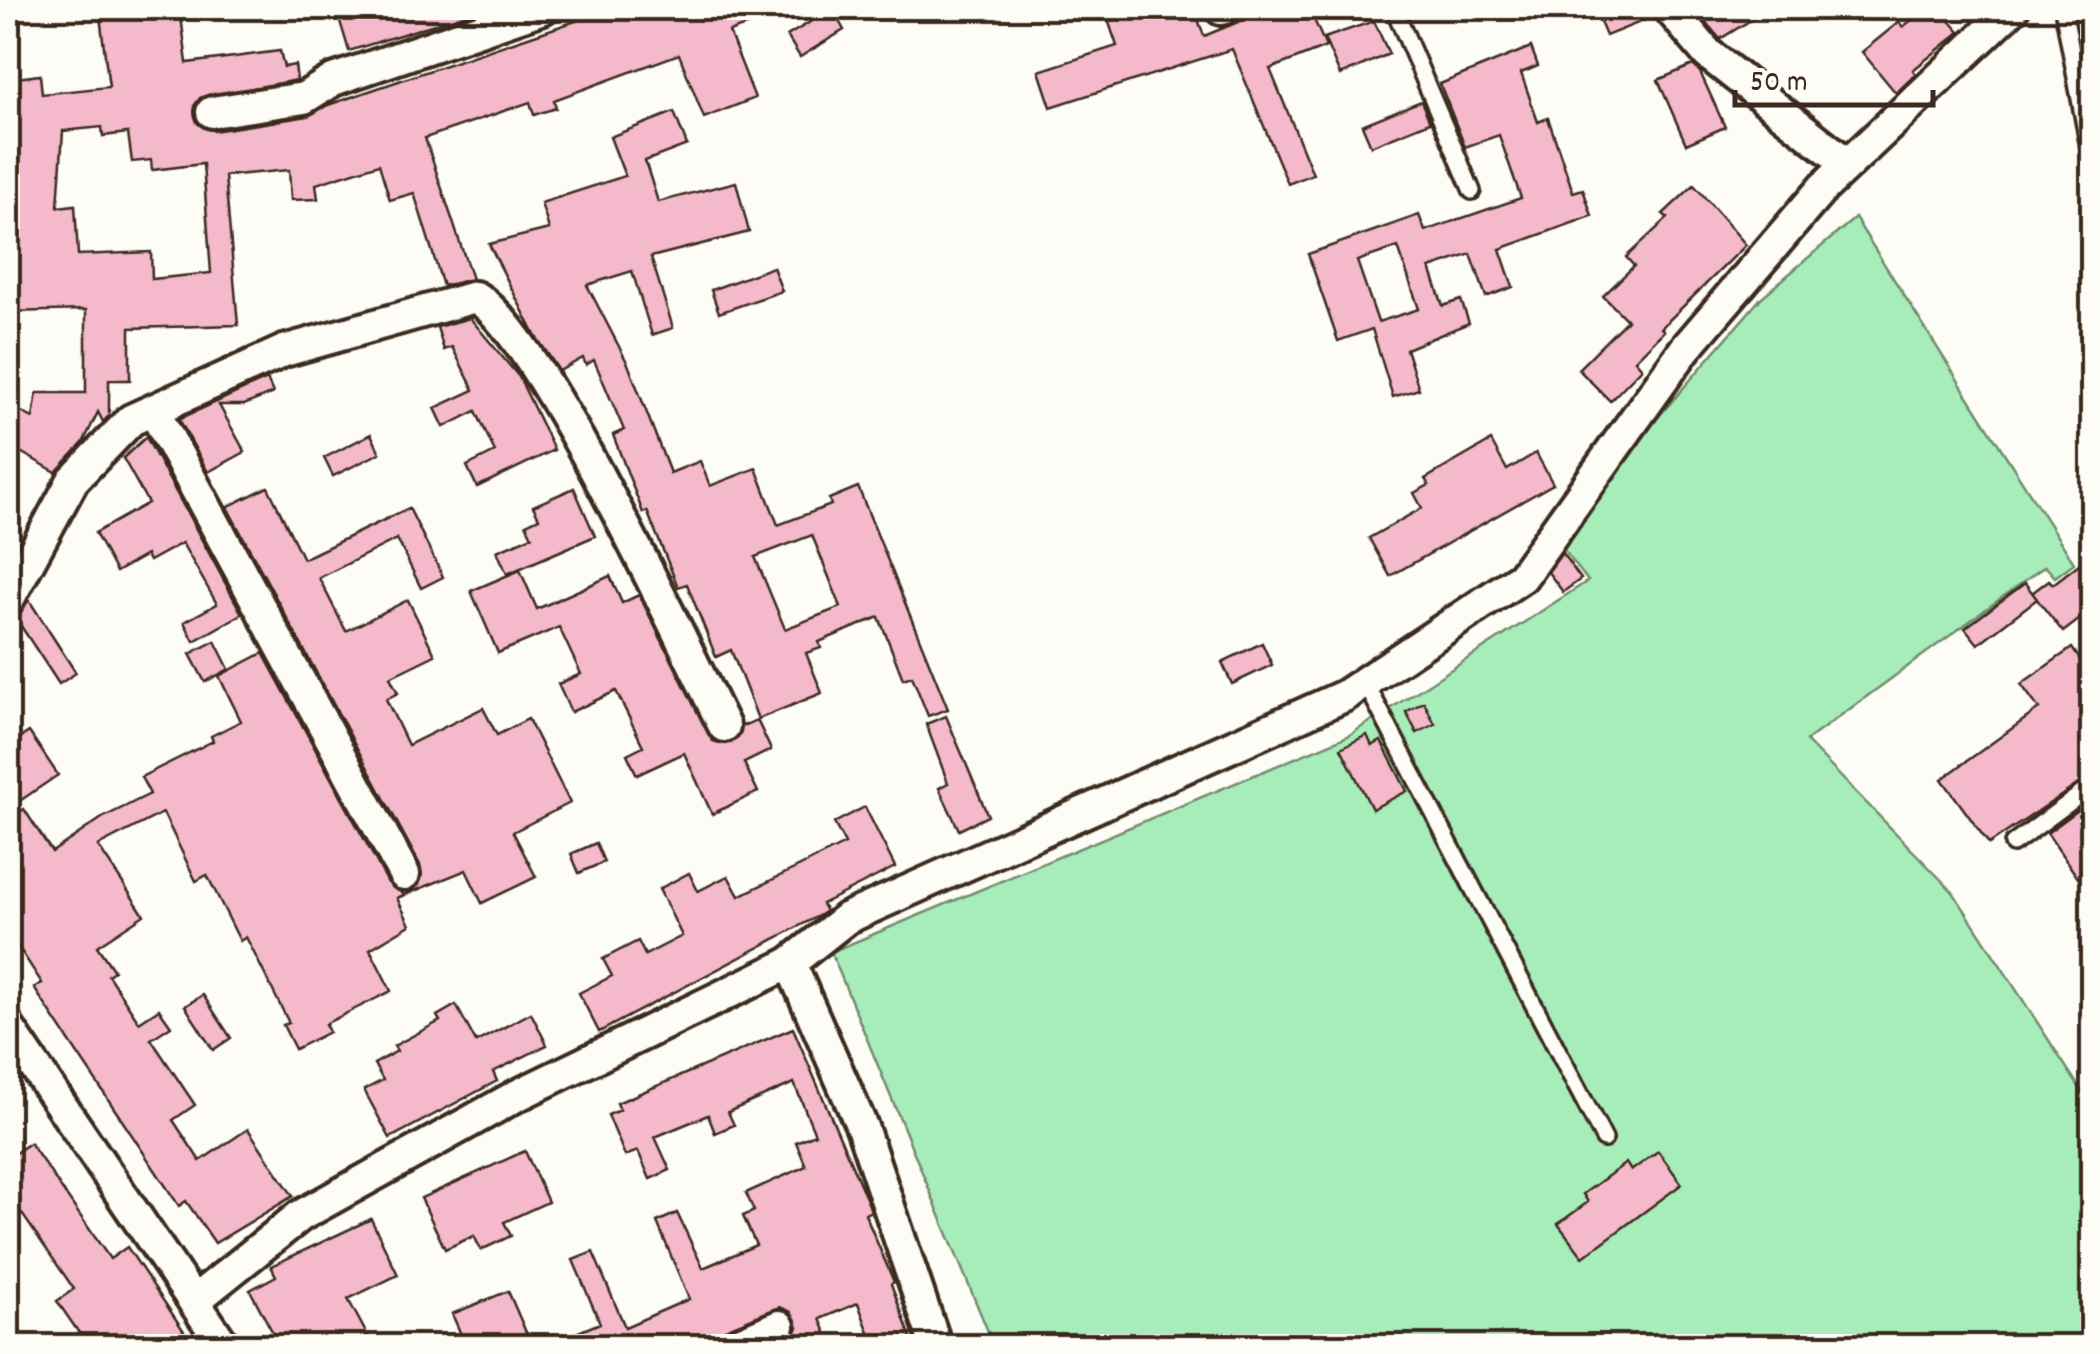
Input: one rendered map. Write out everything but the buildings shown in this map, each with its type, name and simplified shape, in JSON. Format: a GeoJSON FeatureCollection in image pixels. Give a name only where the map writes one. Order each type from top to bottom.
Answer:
{"type":"FeatureCollection","features":[{"type":"Feature","properties":{"kind":"street"},"geometry":{"type":"LineString","coordinates":[[212,112],[304,98],[333,80],[543,8]]}},
{"type":"Feature","properties":{"kind":"street"},"geometry":{"type":"LineString","coordinates":[[1669,8],[1708,54],[1846,163]]}},
{"type":"Feature","properties":{"kind":"street"},"geometry":{"type":"LineString","coordinates":[[194,1301],[300,1216],[516,1096],[790,964],[846,918],[1245,744],[1365,682],[1522,577],[1685,349],[1846,163],[2013,8]]}},
{"type":"Feature","properties":{"kind":"street"},"geometry":{"type":"LineString","coordinates":[[8,600],[73,480],[131,420],[284,350],[474,296],[488,304],[528,360],[595,472],[724,726]]}},
{"type":"Feature","properties":{"kind":"street"},"geometry":{"type":"LineString","coordinates":[[154,411],[404,874]]}},
{"type":"Feature","properties":{"kind":"street"},"geometry":{"type":"LineString","coordinates":[[790,964],[862,1128],[936,1346]]}},
{"type":"Feature","properties":{"kind":"street"},"geometry":{"type":"LineString","coordinates":[[8,1028],[224,1346]]}},
{"type":"Feature","properties":{"kind":"street"},"geometry":{"type":"LineString","coordinates":[[732,1346],[779,1326]]}},
{"type":"Feature","properties":{"kind":"lane"},"geometry":{"type":"LineString","coordinates":[[1394,8],[1472,192]]}},
{"type":"Feature","properties":{"kind":"lane"},"geometry":{"type":"LineString","coordinates":[[2063,8],[2092,162]]}},
{"type":"Feature","properties":{"kind":"lane"},"geometry":{"type":"LineString","coordinates":[[1365,682],[1604,1139]]}},
{"type":"Feature","properties":{"kind":"lane"},"geometry":{"type":"LineString","coordinates":[[2013,844],[2092,786]]}},
{"type":"Feature","properties":{"kind":"green space"},"geometry":{"type":"Polygon","coordinates":[[[1855,218],[2074,563],[2055,577],[2045,566],[1806,741],[1953,892],[2092,1107],[2092,1346],[994,1346],[831,952],[1348,736],[1588,581],[1564,550],[1642,436],[1762,297],[1855,218]]]}}]}
